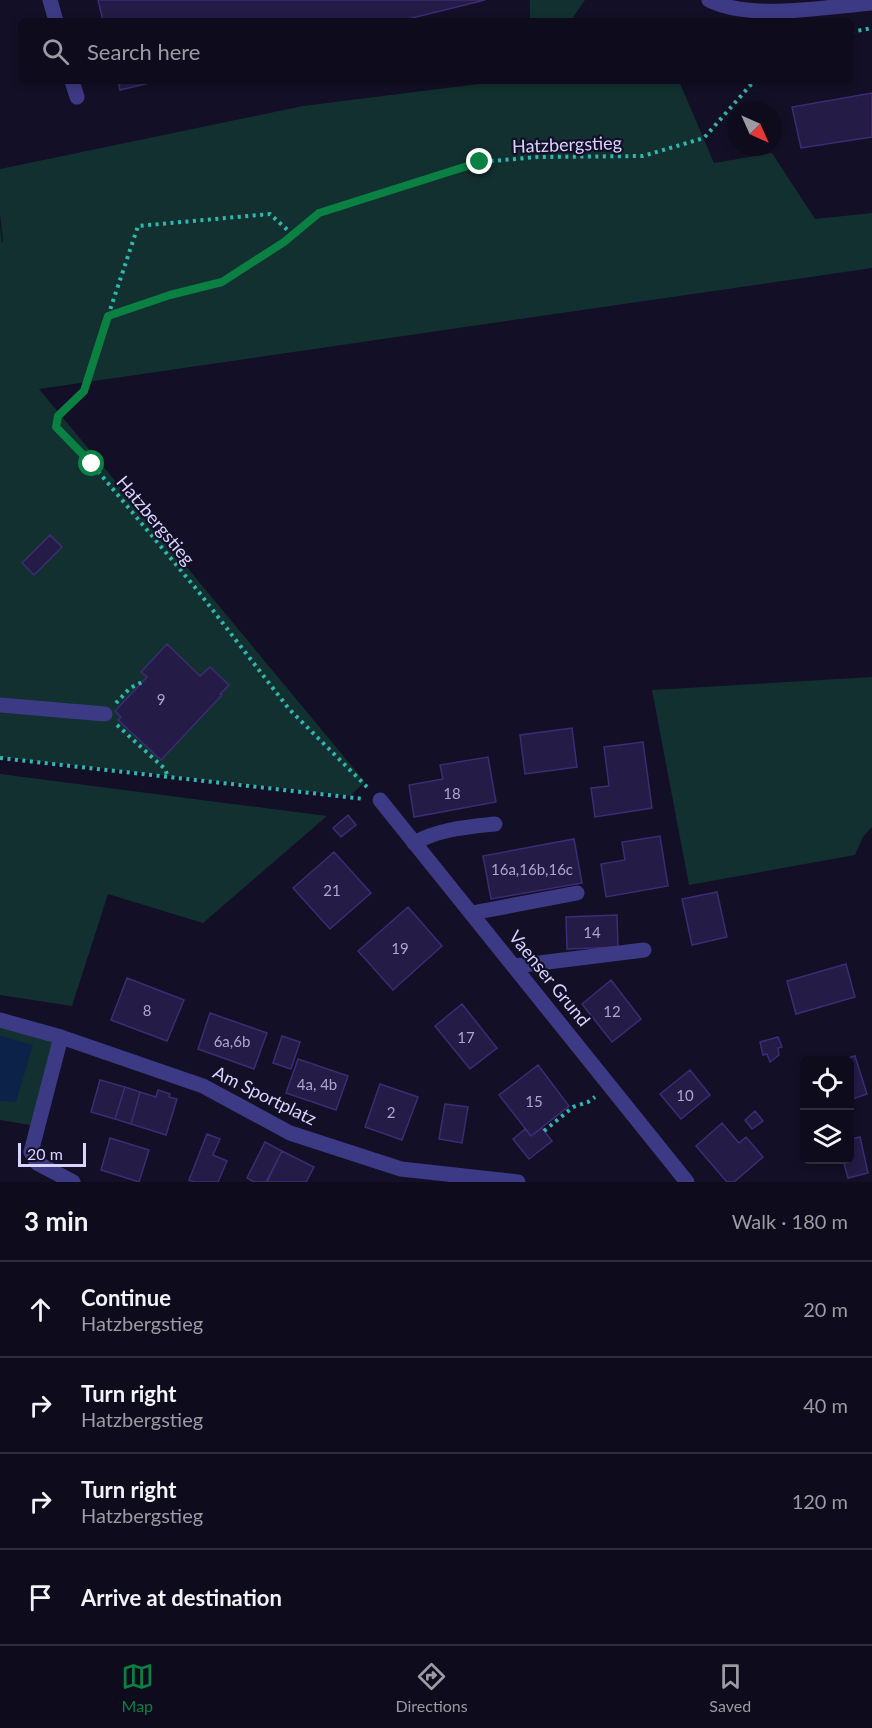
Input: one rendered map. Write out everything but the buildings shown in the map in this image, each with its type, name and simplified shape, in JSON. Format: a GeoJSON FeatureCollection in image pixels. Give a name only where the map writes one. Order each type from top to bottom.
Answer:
{"type":"FeatureCollection","features":[{"type":"Feature","properties":{"kind":"street"},"geometry":{"type":"LineString","coordinates":[[50,0],[55,18]]}},
{"type":"Feature","properties":{"kind":"street"},"geometry":{"type":"LineString","coordinates":[[709,0],[746,11],[778,5],[872,3]]}},
{"type":"Feature","properties":{"kind":"street"},"geometry":{"type":"LineString","coordinates":[[73,84],[77,97]]}},
{"type":"Feature","properties":{"kind":"street"},"geometry":{"type":"LineString","coordinates":[[0,705],[105,714]]}},
{"type":"Feature","properties":{"kind":"street","name":"Vaenser Grund"},"geometry":{"type":"LineString","coordinates":[[380,800],[687,1182]]}},
{"type":"Feature","properties":{"kind":"street"},"geometry":{"type":"LineString","coordinates":[[414,843],[428,835],[453,829],[495,824]]}},
{"type":"Feature","properties":{"kind":"street"},"geometry":{"type":"LineString","coordinates":[[472,913],[577,893]]}},
{"type":"Feature","properties":{"kind":"street"},"geometry":{"type":"LineString","coordinates":[[515,966],[644,950]]}},
{"type":"Feature","properties":{"kind":"street","name":"Am Sportplatz"},"geometry":{"type":"LineString","coordinates":[[0,1020],[61,1037],[203,1086],[290,1133],[401,1169],[486,1181],[518,1182]]}},
{"type":"Feature","properties":{"kind":"street"},"geometry":{"type":"LineString","coordinates":[[61,1037],[31,1152],[37,1163],[73,1182]]}},
{"type":"Feature","properties":{"kind":"path"},"geometry":{"type":"LineString","coordinates":[[854,31],[872,28]]}},
{"type":"Feature","properties":{"kind":"path","name":"Hatzbergstieg"},"geometry":{"type":"LineString","coordinates":[[380,800],[289,709],[198,591],[92,464],[56,427],[58,416],[84,391],[108,316],[170,295],[222,282],[293,235],[319,213],[480,162],[538,157],[643,156],[704,138],[751,84]]}},
{"type":"Feature","properties":{"kind":"path"},"geometry":{"type":"LineString","coordinates":[[108,316],[138,226],[270,214],[293,235]]}},
{"type":"Feature","properties":{"kind":"path"},"geometry":{"type":"LineString","coordinates":[[144,681],[130,688],[105,714],[165,769],[168,777]]}},
{"type":"Feature","properties":{"kind":"path"},"geometry":{"type":"LineString","coordinates":[[0,758],[380,800]]}},
{"type":"Feature","properties":{"kind":"path"},"geometry":{"type":"LineString","coordinates":[[544,1131],[554,1120],[573,1107],[588,1102],[610,1085]]}},
{"type":"Feature","properties":{"kind":"green space"},"geometry":{"type":"Polygon","coordinates":[[[530,0],[585,0],[573,18],[530,18],[530,0]]]}},
{"type":"Feature","properties":{"kind":"green space"},"geometry":{"type":"Polygon","coordinates":[[[478,84],[680,84],[714,163],[755,156],[774,156],[815,219],[872,213],[872,268],[39,389],[365,782],[350,796],[0,757],[0,226],[2,243],[3,241],[0,215],[0,169],[303,106],[478,84]]]}},
{"type":"Feature","properties":{"kind":"green space"},"geometry":{"type":"Polygon","coordinates":[[[872,677],[872,827],[863,837],[855,855],[689,885],[652,690],[872,677]]]}},
{"type":"Feature","properties":{"kind":"green space"},"geometry":{"type":"Polygon","coordinates":[[[0,774],[327,816],[203,923],[108,894],[72,1006],[0,995],[0,774]]]}},
{"type":"Feature","properties":{"kind":"green space"},"geometry":{"type":"Polygon","coordinates":[[[0,1022],[60,1038],[36,1126],[0,1120],[0,1022]]]}},
{"type":"Feature","properties":{"kind":"water"},"geometry":{"type":"Polygon","coordinates":[[[0,1036],[33,1045],[16,1102],[0,1101],[0,1036]]]}},
{"type":"Feature","properties":{"kind":"route"},"geometry":{"type":"LineString","coordinates":[[92,464],[56,427],[58,416],[84,391],[108,316],[170,295],[222,282],[284,242],[319,213],[480,162]]}}]}
